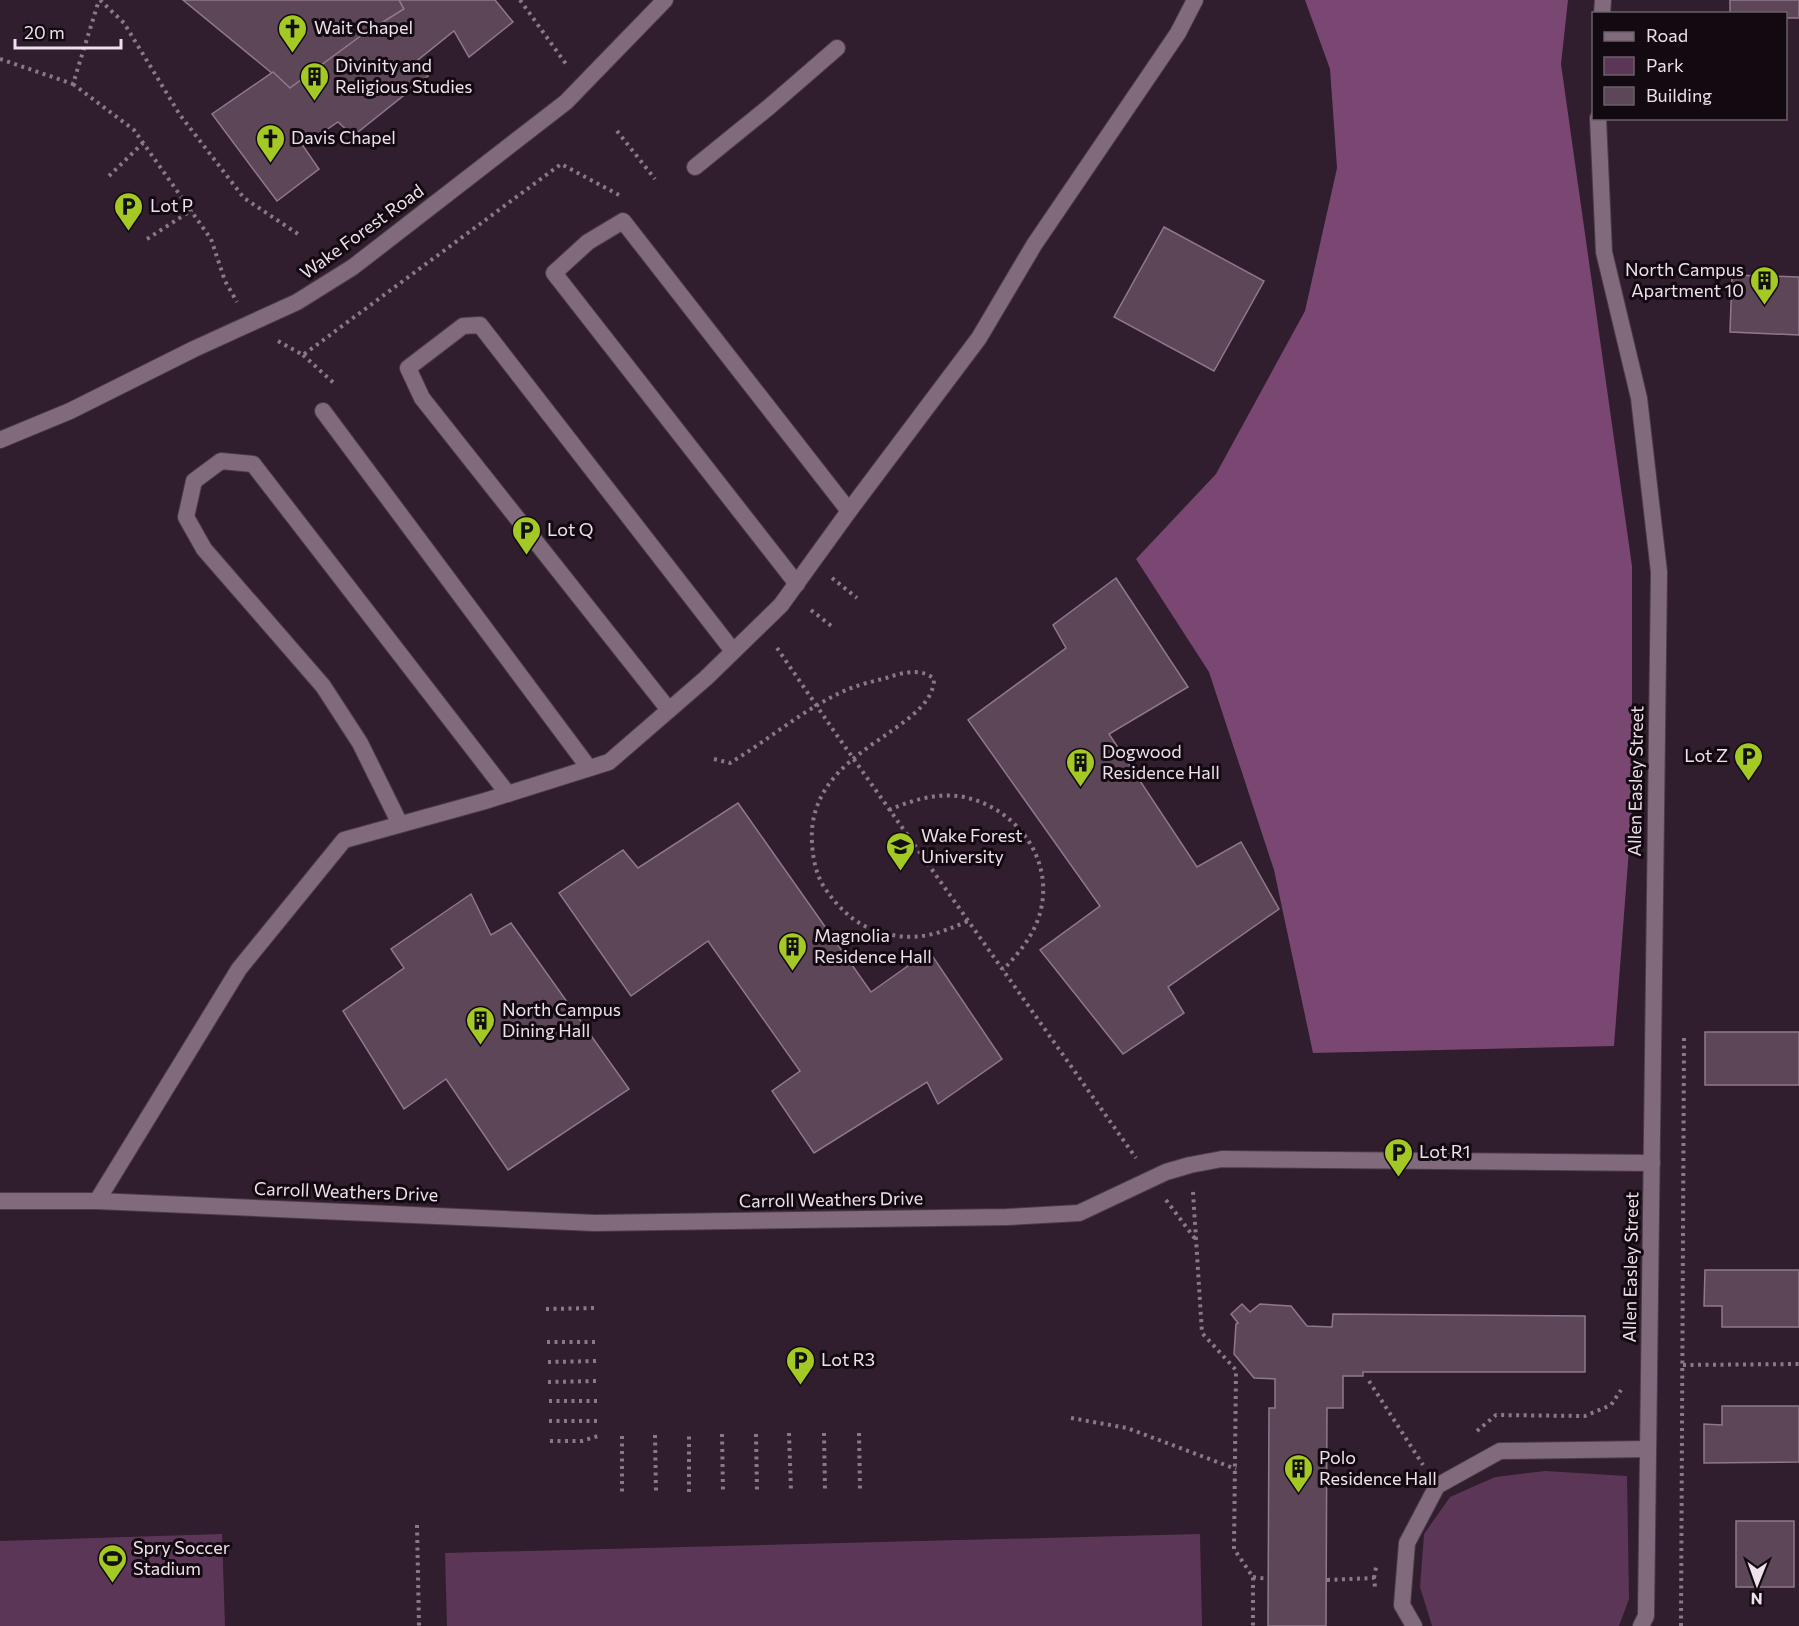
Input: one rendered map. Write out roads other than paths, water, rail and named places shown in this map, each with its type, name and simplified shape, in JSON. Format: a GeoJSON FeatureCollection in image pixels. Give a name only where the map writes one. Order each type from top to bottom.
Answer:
{"type":"FeatureCollection","features":[{"type":"Feature","properties":{"kind":"street","name":"Wake Forest Road"},"geometry":{"type":"LineString","coordinates":[[0,440],[70,411],[194,349],[297,302],[353,267],[566,102],[665,0]]}},
{"type":"Feature","properties":{"kind":"street"},"geometry":{"type":"LineString","coordinates":[[97,1201],[239,969],[344,840],[508,794],[609,762],[734,651],[781,605],[980,338],[1034,245],[1178,33],[1195,0]]}},
{"type":"Feature","properties":{"kind":"street"},"geometry":{"type":"LineString","coordinates":[[695,167],[837,48]]}},
{"type":"Feature","properties":{"kind":"street","name":"Allen Easley Street"},"geometry":{"type":"LineString","coordinates":[[1598,120],[1604,252],[1639,398],[1659,572],[1646,1616],[1641,1626]]}},
{"type":"Feature","properties":{"kind":"street"},"geometry":{"type":"LineString","coordinates":[[796,584],[554,273],[588,242],[623,221],[849,511]]}},
{"type":"Feature","properties":{"kind":"street"},"geometry":{"type":"LineString","coordinates":[[669,710],[422,399],[408,368],[463,326],[480,325],[734,651]]}},
{"type":"Feature","properties":{"kind":"street"},"geometry":{"type":"LineString","coordinates":[[323,411],[589,768]]}},
{"type":"Feature","properties":{"kind":"street"},"geometry":{"type":"LineString","coordinates":[[400,824],[360,743],[323,686],[204,549],[186,517],[194,481],[221,461],[253,464],[508,794]]}},
{"type":"Feature","properties":{"kind":"street","name":"Carroll Weathers Drive"},"geometry":{"type":"LineString","coordinates":[[0,1201],[97,1201],[595,1222],[1017,1217],[1079,1213],[1166,1172],[1222,1159],[1652,1163]]}},
{"type":"Feature","properties":{"kind":"street"},"geometry":{"type":"LineString","coordinates":[[1414,1626],[1402,1605],[1407,1543],[1437,1486],[1500,1451],[1648,1449]]}},
{"type":"Feature","properties":{"kind":"place","name":"Wait Chapel"},"geometry":{"type":"Point","coordinates":[293,54]}},
{"type":"Feature","properties":{"kind":"place","name":"Divinity and Religious Studies"},"geometry":{"type":"Point","coordinates":[314,102]}},
{"type":"Feature","properties":{"kind":"place","name":"Davis Chapel"},"geometry":{"type":"Point","coordinates":[270,164]}},
{"type":"Feature","properties":{"kind":"place","name":"Lot P"},"geometry":{"type":"Point","coordinates":[129,232]}},
{"type":"Feature","properties":{"kind":"place","name":"North Campus Apartment 10"},"geometry":{"type":"Point","coordinates":[1765,306]}},
{"type":"Feature","properties":{"kind":"place","name":"Lot Q"},"geometry":{"type":"Point","coordinates":[526,556]}},
{"type":"Feature","properties":{"kind":"place","name":"Lot Z"},"geometry":{"type":"Point","coordinates":[1749,782]}},
{"type":"Feature","properties":{"kind":"place","name":"Dogwood Residence Hall"},"geometry":{"type":"Point","coordinates":[1081,788]}},
{"type":"Feature","properties":{"kind":"place","name":"Wake Forest University"},"geometry":{"type":"Point","coordinates":[900,872]}},
{"type":"Feature","properties":{"kind":"place","name":"Magnolia Residence Hall"},"geometry":{"type":"Point","coordinates":[793,972]}},
{"type":"Feature","properties":{"kind":"place","name":"North Campus Dining Hall"},"geometry":{"type":"Point","coordinates":[481,1046]}},
{"type":"Feature","properties":{"kind":"place","name":"Lot R1"},"geometry":{"type":"Point","coordinates":[1398,1178]}},
{"type":"Feature","properties":{"kind":"place","name":"Lot R3"},"geometry":{"type":"Point","coordinates":[800,1386]}},
{"type":"Feature","properties":{"kind":"place","name":"Polo Residence Hall"},"geometry":{"type":"Point","coordinates":[1298,1494]}},
{"type":"Feature","properties":{"kind":"place","name":"Spry Soccer Stadium"},"geometry":{"type":"Point","coordinates":[112,1584]}}]}
